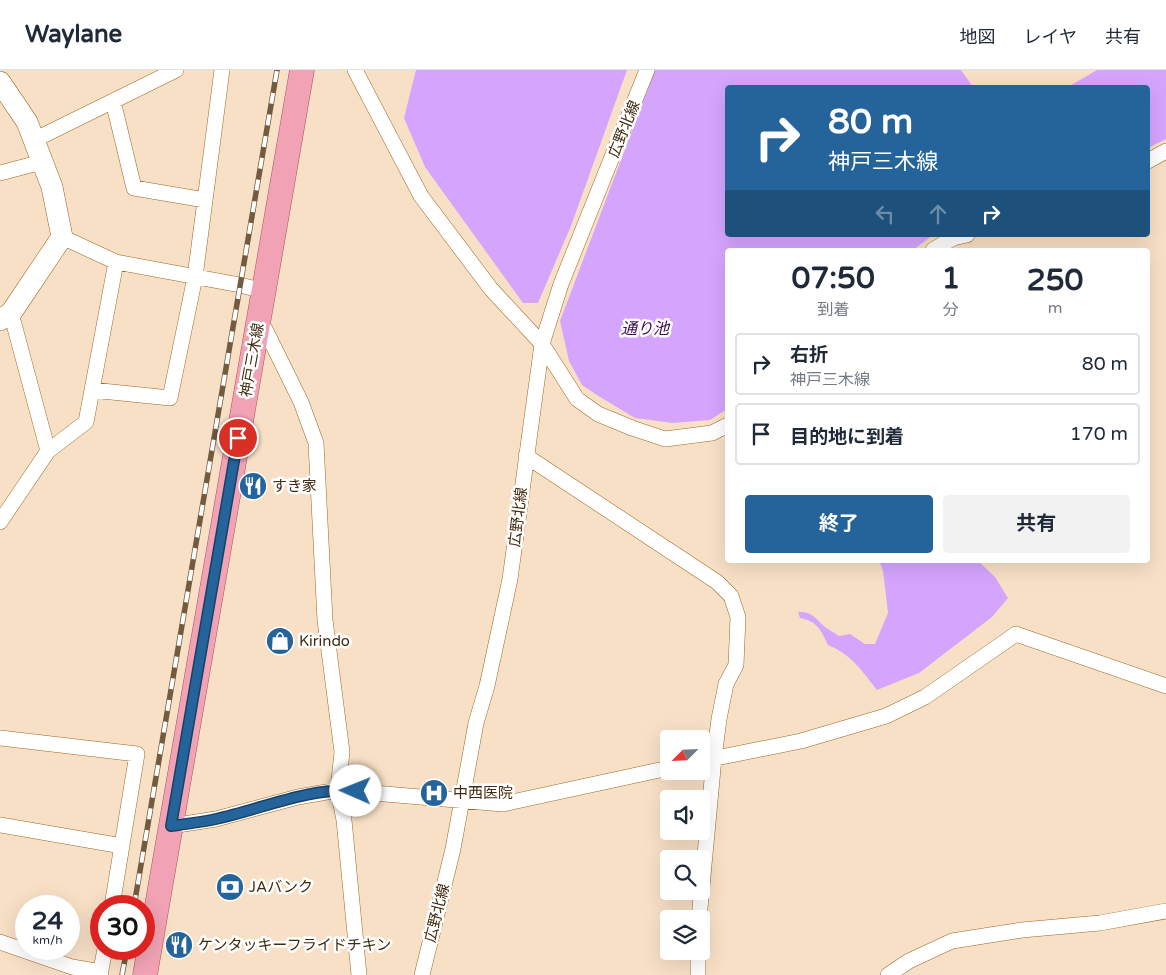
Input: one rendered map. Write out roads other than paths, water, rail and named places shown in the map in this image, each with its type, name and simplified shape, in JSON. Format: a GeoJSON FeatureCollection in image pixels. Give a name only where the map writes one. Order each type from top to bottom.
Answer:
{"type":"FeatureCollection","features":[{"type":"Feature","properties":{"kind":"main road","name":"神戸三木線"},"geometry":{"type":"LineString","coordinates":[[145,975],[302,70]]}},
{"type":"Feature","properties":{"kind":"street"},"geometry":{"type":"LineString","coordinates":[[34,140],[176,70]]}},
{"type":"Feature","properties":{"kind":"street"},"geometry":{"type":"LineString","coordinates":[[92,390],[170,398],[195,276],[222,70]]}},
{"type":"Feature","properties":{"kind":"street"},"geometry":{"type":"LineString","coordinates":[[356,70],[421,196],[491,289],[542,344],[577,399],[605,417],[665,439],[712,433],[725,426]]}},
{"type":"Feature","properties":{"kind":"street","name":"広野北線"},"geometry":{"type":"LineString","coordinates":[[422,975],[453,849],[460,801],[476,723],[488,686],[510,579],[542,344],[561,284],[647,70]]}},
{"type":"Feature","properties":{"kind":"street"},"geometry":{"type":"LineString","coordinates":[[0,82],[27,122],[52,188],[62,237],[5,316],[48,451]]}},
{"type":"Feature","properties":{"kind":"street"},"geometry":{"type":"LineString","coordinates":[[113,101],[134,188],[205,200]]}},
{"type":"Feature","properties":{"kind":"street"},"geometry":{"type":"LineString","coordinates":[[1150,160],[1166,151]]}},
{"type":"Feature","properties":{"kind":"street"},"geometry":{"type":"LineString","coordinates":[[0,173],[42,162]]}},
{"type":"Feature","properties":{"kind":"street"},"geometry":{"type":"LineString","coordinates":[[62,237],[116,262],[264,291]]}},
{"type":"Feature","properties":{"kind":"street"},"geometry":{"type":"LineString","coordinates":[[936,248],[957,237]]}},
{"type":"Feature","properties":{"kind":"street"},"geometry":{"type":"LineString","coordinates":[[0,522],[48,451],[86,422],[116,262]]}},
{"type":"Feature","properties":{"kind":"street"},"geometry":{"type":"LineString","coordinates":[[257,327],[265,329],[301,402],[316,443],[325,620],[342,752],[338,790],[344,820],[359,975]]}},
{"type":"Feature","properties":{"kind":"street"},"geometry":{"type":"LineString","coordinates":[[526,456],[717,582],[731,596],[738,616],[736,664],[726,684],[710,751]]}},
{"type":"Feature","properties":{"kind":"street"},"geometry":{"type":"LineString","coordinates":[[710,759],[801,741],[886,716],[925,697],[1016,634],[1166,686]]}},
{"type":"Feature","properties":{"kind":"street"},"geometry":{"type":"LineString","coordinates":[[0,738],[137,754],[114,895]]}},
{"type":"Feature","properties":{"kind":"street"},"geometry":{"type":"LineString","coordinates":[[171,826],[216,819],[298,797],[338,790],[502,804],[660,770]]}},
{"type":"Feature","properties":{"kind":"street"},"geometry":{"type":"LineString","coordinates":[[700,910],[707,780]]}},
{"type":"Feature","properties":{"kind":"street"},"geometry":{"type":"LineString","coordinates":[[0,825],[122,846]]}},
{"type":"Feature","properties":{"kind":"street"},"geometry":{"type":"LineString","coordinates":[[888,975],[909,961],[952,941],[1022,930],[1100,923],[1166,911]]}},
{"type":"Feature","properties":{"kind":"street"},"geometry":{"type":"LineString","coordinates":[[0,942],[72,967],[100,974],[103,960]]}},
{"type":"Feature","properties":{"kind":"street"},"geometry":{"type":"LineString","coordinates":[[698,960],[698,975]]}},
{"type":"Feature","properties":{"kind":"water"},"geometry":{"type":"Polygon","coordinates":[[[416,70],[627,70],[571,226],[538,303],[523,303],[425,167],[404,118],[416,70]]]}},
{"type":"Feature","properties":{"kind":"water","name":"通り池"},"geometry":{"type":"Polygon","coordinates":[[[655,70],[961,70],[972,85],[725,85],[725,237],[930,237],[916,248],[725,248],[725,410],[710,420],[673,423],[635,418],[600,397],[582,385],[569,361],[560,321],[655,70]]]}},
{"type":"Feature","properties":{"kind":"water"},"geometry":{"type":"Polygon","coordinates":[[[1097,70],[1166,70],[1166,139],[1150,147],[1150,85],[1071,85],[1097,70]]]}},
{"type":"Feature","properties":{"kind":"water"},"geometry":{"type":"Polygon","coordinates":[[[880,563],[980,563],[995,577],[1008,598],[992,617],[919,673],[877,690],[856,664],[844,654],[828,645],[818,627],[811,621],[800,618],[798,612],[810,614],[839,636],[850,634],[865,644],[875,644],[888,613],[883,571],[880,563]]]}},
{"type":"Feature","properties":{"kind":"railway"},"geometry":{"type":"LineString","coordinates":[[136,895],[277,70]]}},
{"type":"Feature","properties":{"kind":"railway"},"geometry":{"type":"LineString","coordinates":[[122,975],[125,960]]}},
{"type":"Feature","properties":{"kind":"place","name":"すき家"},"geometry":{"type":"Point","coordinates":[253,486]}},
{"type":"Feature","properties":{"kind":"place","name":"Kirindo"},"geometry":{"type":"Point","coordinates":[280,641]}},
{"type":"Feature","properties":{"kind":"place","name":"中西医院"},"geometry":{"type":"Point","coordinates":[434,793]}},
{"type":"Feature","properties":{"kind":"place","name":"JAバンク"},"geometry":{"type":"Point","coordinates":[230,887]}},
{"type":"Feature","properties":{"kind":"place","name":"ケンタッキーフライドチキン"},"geometry":{"type":"Point","coordinates":[179,945]}}]}
